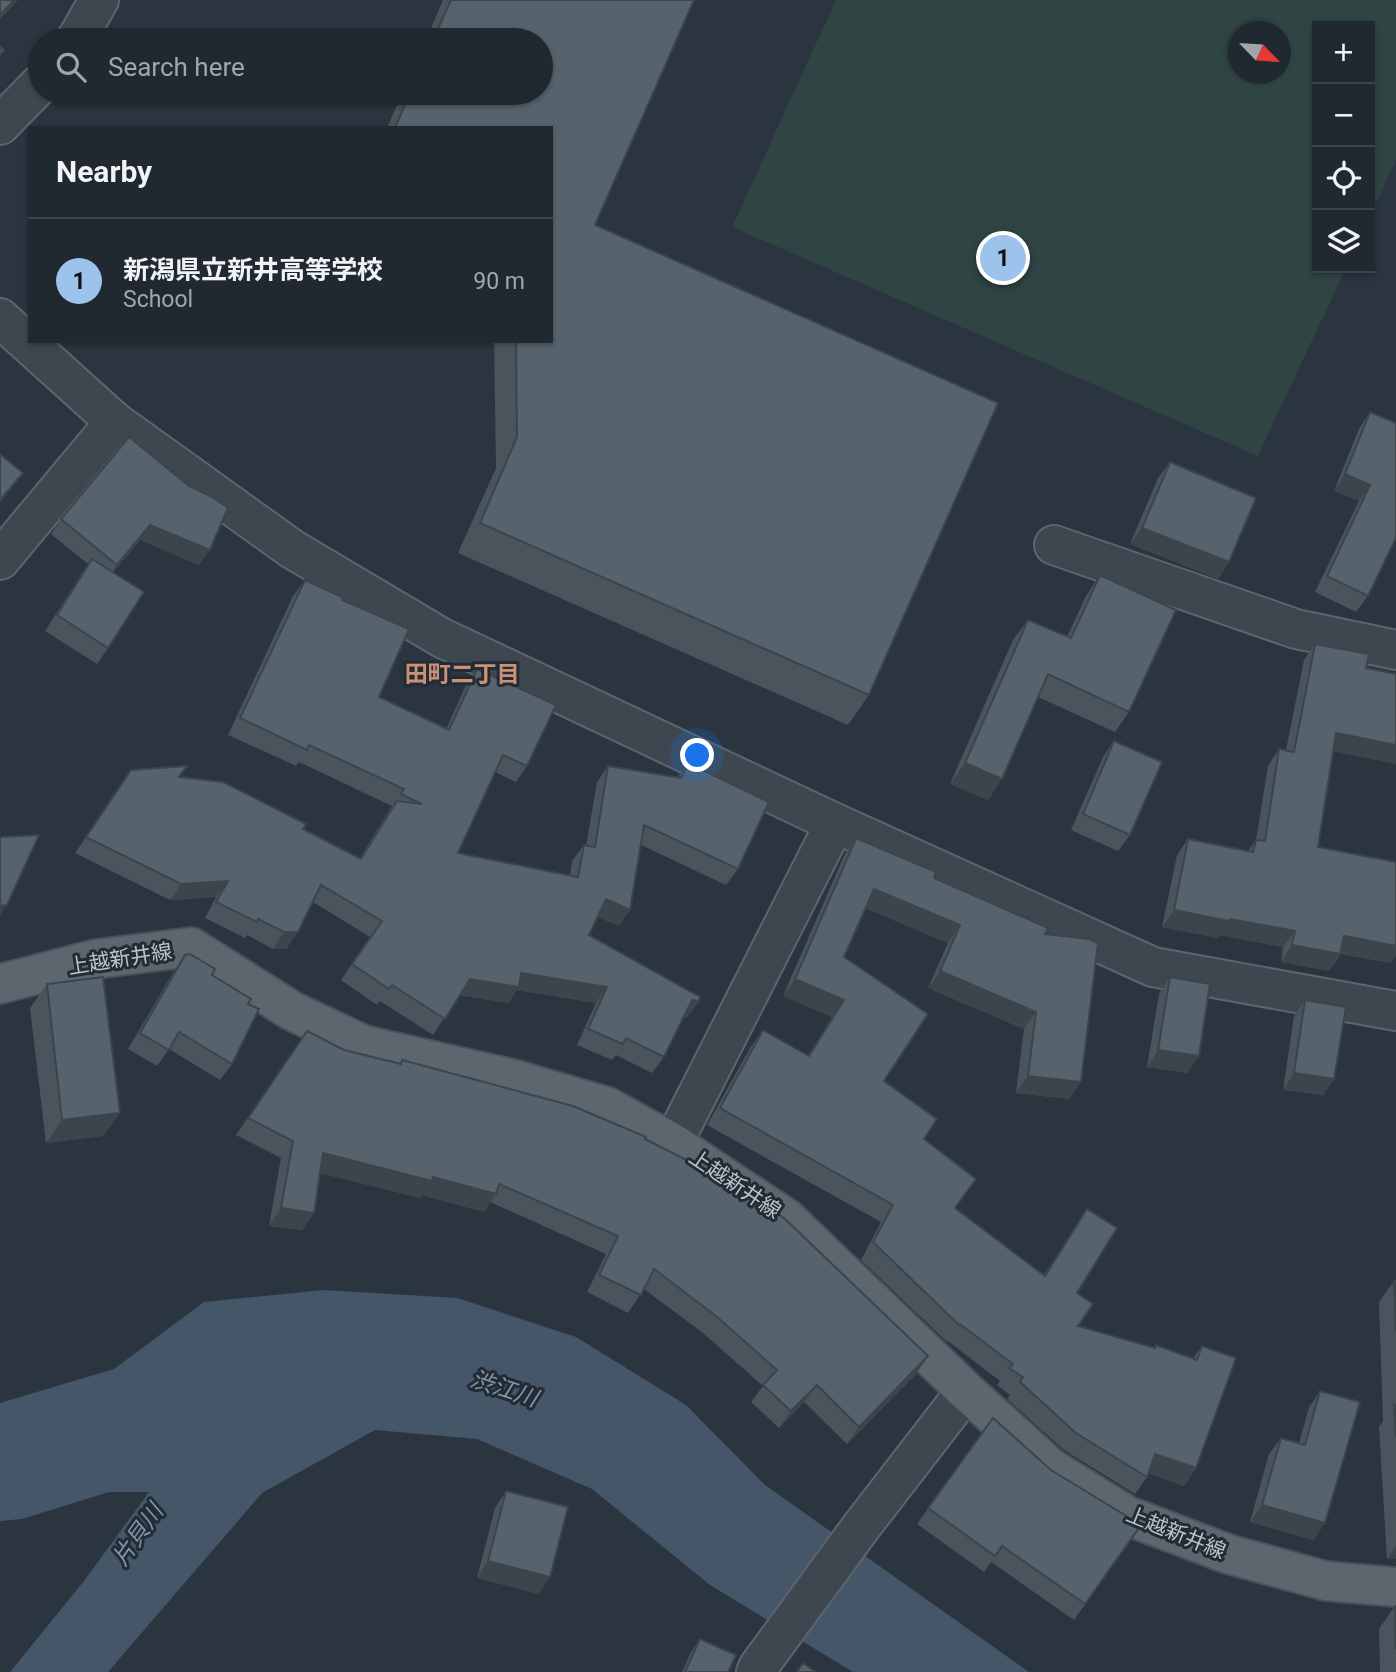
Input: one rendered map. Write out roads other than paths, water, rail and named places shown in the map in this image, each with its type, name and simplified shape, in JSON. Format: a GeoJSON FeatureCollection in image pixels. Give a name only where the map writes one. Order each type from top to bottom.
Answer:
{"type":"FeatureCollection","features":[{"type":"Feature","properties":{"kind":"main road","name":"上越新井線"},"geometry":{"type":"LineString","coordinates":[[0,984],[96,959],[191,947],[292,1011],[364,1045],[513,1079],[608,1107],[673,1143],[786,1218],[966,1391],[1051,1468],[1128,1516],[1228,1554],[1326,1581],[1396,1587]]}},
{"type":"Feature","properties":{"kind":"street"},"geometry":{"type":"LineString","coordinates":[[83,28],[99,0]]}},
{"type":"Feature","properties":{"kind":"street"},"geometry":{"type":"LineString","coordinates":[[0,125],[28,96]]}},
{"type":"Feature","properties":{"kind":"street"},"geometry":{"type":"LineString","coordinates":[[0,318],[115,422],[292,549],[442,638],[835,823],[1153,967],[1396,1010]]}},
{"type":"Feature","properties":{"kind":"street"},"geometry":{"type":"LineString","coordinates":[[0,560],[115,422]]}},
{"type":"Feature","properties":{"kind":"street"},"geometry":{"type":"LineString","coordinates":[[1055,545],[1296,629],[1396,650]]}},
{"type":"Feature","properties":{"kind":"street"},"geometry":{"type":"LineString","coordinates":[[673,1143],[835,823]]}},
{"type":"Feature","properties":{"kind":"street"},"geometry":{"type":"LineString","coordinates":[[757,1669],[861,1527],[966,1391]]}},
{"type":"Feature","properties":{"kind":"water"},"geometry":{"type":"Polygon","coordinates":[[[324,1290],[457,1298],[576,1337],[686,1405],[765,1485],[1029,1672],[853,1672],[710,1585],[592,1489],[477,1439],[375,1430],[262,1493],[108,1672],[10,1672],[84,1581],[149,1492],[109,1492],[22,1519],[0,1521],[0,1403],[114,1369],[204,1302],[324,1290]]]}},
{"type":"Feature","properties":{"kind":"place","name":"新潟県立新井高等学校"},"geometry":{"type":"Point","coordinates":[1003,258]}},
{"type":"Feature","properties":{"kind":"district","name":"田町二丁目"},"geometry":{"type":"Point","coordinates":[462,674]}},
{"type":"Feature","properties":{"kind":"water label","name":"渋江川"},"geometry":{"type":"Point","coordinates":[504,1389]}},
{"type":"Feature","properties":{"kind":"water label","name":"片貝川"},"geometry":{"type":"Point","coordinates":[138,1535]}}]}
